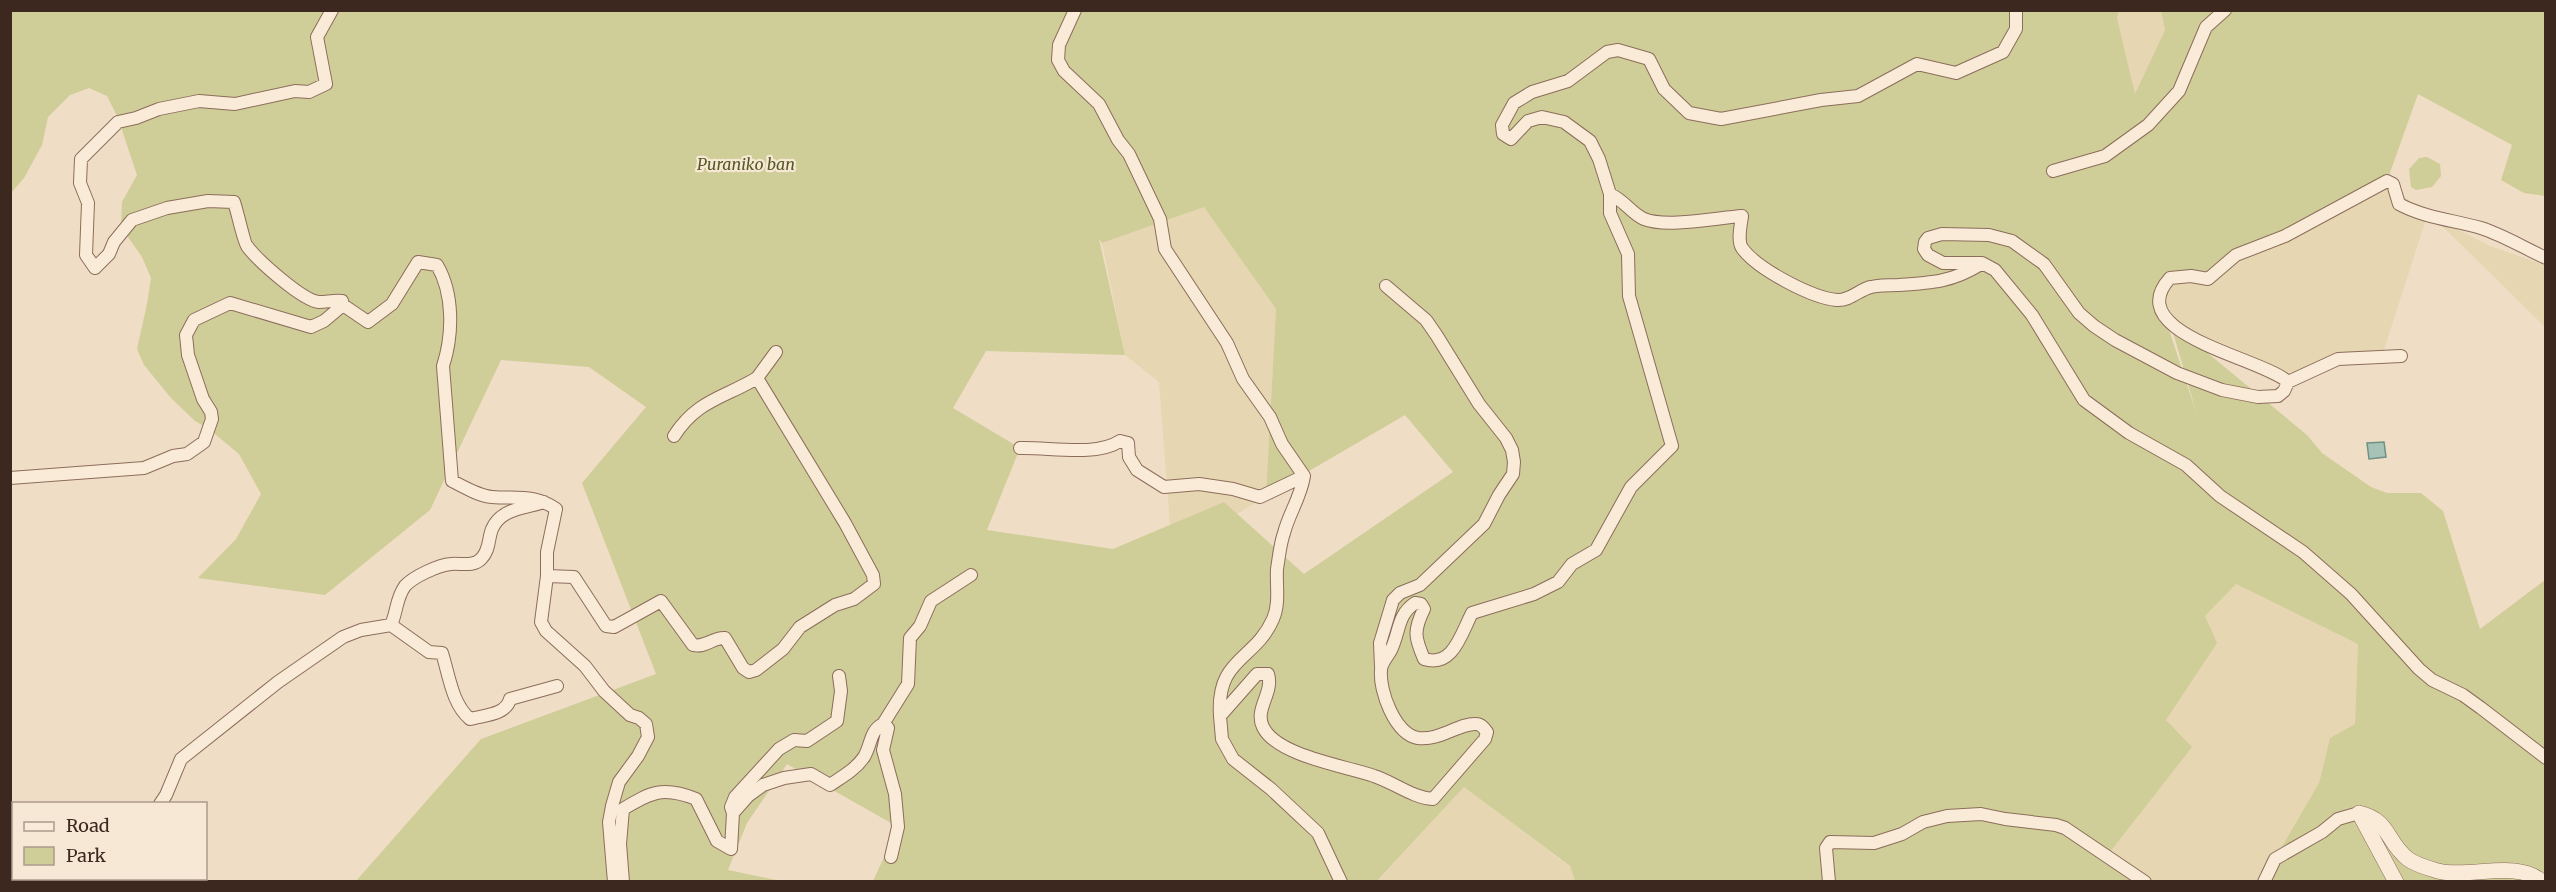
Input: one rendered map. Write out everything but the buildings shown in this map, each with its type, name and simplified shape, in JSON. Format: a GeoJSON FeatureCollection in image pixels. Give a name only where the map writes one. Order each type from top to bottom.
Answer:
{"type":"FeatureCollection","features":[{"type":"Feature","properties":{"kind":"street"},"geometry":{"type":"LineString","coordinates":[[332,10],[317,37],[326,84],[309,92],[295,91],[235,104],[208,101],[175,105],[118,122],[81,159],[80,183],[88,203],[86,255],[95,268],[109,254],[114,242],[132,220],[167,208],[208,201],[234,202],[241,222],[245,245],[299,295],[319,302],[332,299],[342,301],[343,305],[368,322],[392,304],[418,262],[437,265],[445,280],[451,325],[449,348],[443,366],[452,481],[490,497],[521,496],[545,501],[556,509],[547,552],[548,576],[541,622],[546,631],[585,666],[604,691],[630,715],[646,724],[648,736],[638,756],[619,782],[609,822],[614,882]]}},
{"type":"Feature","properties":{"kind":"street"},"geometry":{"type":"LineString","coordinates":[[1075,10],[1061,38],[1058,60],[1064,71],[1100,104],[1118,140],[1129,154],[1160,219],[1165,249],[1227,343],[1239,372],[1270,417],[1282,444],[1304,476],[1298,499],[1283,534],[1277,575],[1279,596],[1273,618],[1265,631],[1229,671],[1221,688],[1222,739],[1233,759],[1271,789],[1318,833],[1341,882]]}},
{"type":"Feature","properties":{"kind":"street"},"geometry":{"type":"LineString","coordinates":[[1381,668],[1392,647],[1400,618],[1407,608],[1415,603],[1421,604],[1424,609],[1417,623],[1416,639],[1424,659],[1431,662],[1442,660],[1450,655],[1472,613],[1534,594],[1558,582],[1572,564],[1596,550],[1631,487],[1672,446],[1629,296],[1628,254],[1610,213],[1610,194],[1599,159],[1590,141],[1564,122],[1542,117],[1528,121],[1511,139],[1503,134],[1502,125],[1514,104],[1532,92],[1568,81],[1607,52],[1618,50],[1648,59],[1664,89],[1689,113],[1721,119],[1821,100],[1858,96],[1917,64],[1956,73],[2003,52],[2016,29],[2016,10]]}},
{"type":"Feature","properties":{"kind":"street"},"geometry":{"type":"LineString","coordinates":[[2054,171],[2105,156],[2148,125],[2179,91],[2206,27],[2225,10]]}},
{"type":"Feature","properties":{"kind":"street"},"geometry":{"type":"LineString","coordinates":[[2289,382],[2280,374],[2220,351],[2180,332],[2164,317],[2159,299],[2163,286],[2170,278],[2191,276],[2208,279],[2236,255],[2284,236],[2387,181],[2393,184],[2399,204],[2404,207],[2427,216],[2481,228],[2546,258]]}},
{"type":"Feature","properties":{"kind":"street"},"geometry":{"type":"LineString","coordinates":[[1610,194],[1622,200],[1642,218],[1665,225],[1742,216],[1739,242],[1753,258],[1778,277],[1839,300],[1869,287],[1940,282],[1960,277],[1982,263]]}},
{"type":"Feature","properties":{"kind":"street"},"geometry":{"type":"LineString","coordinates":[[2401,356],[2348,357],[2289,382],[2278,396],[2258,397],[2222,390],[2177,373],[2115,340],[2094,326],[2079,314],[2044,264],[2012,241],[2001,236],[1942,234],[1928,238],[1925,242],[1924,249],[1928,255],[1943,263],[1982,263],[1995,270],[2032,315],[2084,400],[2129,433],[2186,465],[2220,496],[2303,552],[2351,594],[2419,669],[2432,680],[2463,695],[2546,758]]}},
{"type":"Feature","properties":{"kind":"street"},"geometry":{"type":"LineString","coordinates":[[1220,716],[1257,674],[1268,674],[1269,686],[1260,713],[1262,725],[1268,736],[1307,758],[1373,776],[1424,798],[1433,799],[1485,739],[1487,732],[1483,726],[1475,724],[1437,737],[1419,738],[1411,735],[1384,700],[1380,643],[1393,600],[1400,593],[1420,585],[1484,524],[1498,495],[1513,474],[1514,462],[1512,450],[1506,438],[1479,404],[1437,336],[1426,321],[1386,286]]}},
{"type":"Feature","properties":{"kind":"street"},"geometry":{"type":"LineString","coordinates":[[10,478],[144,468],[173,456],[187,454],[204,442],[212,419],[189,355],[186,335],[194,320],[230,303],[311,327],[324,321],[343,305]]}},
{"type":"Feature","properties":{"kind":"street"},"geometry":{"type":"LineString","coordinates":[[674,436],[684,419],[702,406],[757,378],[776,352]]}},
{"type":"Feature","properties":{"kind":"street"},"geometry":{"type":"LineString","coordinates":[[548,576],[574,577],[606,626],[614,627],[661,601],[693,645],[708,644],[725,638],[743,668],[749,672],[756,670],[783,649],[800,627],[835,605],[854,599],[874,584],[873,575],[845,523],[757,378]]}},
{"type":"Feature","properties":{"kind":"street"},"geometry":{"type":"LineString","coordinates":[[1020,448],[1045,447],[1062,451],[1111,447],[1120,441],[1128,443],[1129,456],[1137,470],[1164,487],[1199,484],[1233,489],[1260,497],[1304,476]]}},
{"type":"Feature","properties":{"kind":"street"},"geometry":{"type":"LineString","coordinates":[[391,625],[396,615],[397,600],[407,584],[448,564],[474,564],[482,558],[489,547],[493,528],[502,516],[513,509],[545,501]]}},
{"type":"Feature","properties":{"kind":"street"},"geometry":{"type":"LineString","coordinates":[[733,813],[748,796],[763,785],[784,778],[811,774],[830,785],[856,767],[865,756],[874,731],[883,724],[908,684],[910,638],[920,626],[931,601],[971,575]]}},
{"type":"Feature","properties":{"kind":"street"},"geometry":{"type":"LineString","coordinates":[[161,802],[181,759],[269,689],[343,637],[361,630],[391,625],[429,652],[442,653],[461,712],[470,719],[502,711],[508,706],[510,699],[557,686]]}},
{"type":"Feature","properties":{"kind":"street"},"geometry":{"type":"LineString","coordinates":[[623,882],[620,844],[623,809],[650,793],[681,793],[696,799],[717,841],[731,849],[733,813],[731,807],[735,797],[779,749],[794,740],[807,741],[837,721],[841,691],[839,676]]}},
{"type":"Feature","properties":{"kind":"street"},"geometry":{"type":"LineString","coordinates":[[883,724],[888,728],[883,750],[895,794],[898,827],[891,857]]}},
{"type":"Feature","properties":{"kind":"street"},"geometry":{"type":"LineString","coordinates":[[2264,882],[2275,859],[2322,832],[2338,819],[2359,813],[2371,816],[2382,823],[2393,842],[2407,858],[2430,869],[2452,875],[2518,871],[2537,876],[2542,882]]}},
{"type":"Feature","properties":{"kind":"street"},"geometry":{"type":"LineString","coordinates":[[2359,813],[2396,882]]}},
{"type":"Feature","properties":{"kind":"street"},"geometry":{"type":"LineString","coordinates":[[1829,882],[1826,848],[1830,842],[1875,843],[1902,834],[1923,822],[1947,816],[1982,814],[2065,828],[2145,882]]}},
{"type":"Feature","properties":{"kind":"shaded area"},"geometry":{"type":"Polygon","coordinates":[[[2119,11],[2161,11],[2165,30],[2135,95],[2117,18],[2119,11]]]}},
{"type":"Feature","properties":{"kind":"shaded area"},"geometry":{"type":"Polygon","coordinates":[[[2387,181],[2427,216],[2382,356],[2280,374],[2165,317],[2163,286],[2236,255],[2387,181]]]}},
{"type":"Feature","properties":{"kind":"shaded area"},"geometry":{"type":"Polygon","coordinates":[[[1204,207],[1276,309],[1266,496],[1237,514],[1224,502],[1170,525],[1159,382],[1125,355],[1102,243],[1204,207]]]}},
{"type":"Feature","properties":{"kind":"shaded area"},"geometry":{"type":"Polygon","coordinates":[[[2433,217],[2490,246],[2545,265],[2545,327],[2433,217]]]}},
{"type":"Feature","properties":{"kind":"shaded area"},"geometry":{"type":"Polygon","coordinates":[[[2384,442],[2386,457],[2369,459],[2367,443],[2384,442]]]}},
{"type":"Feature","properties":{"kind":"shaded area"},"geometry":{"type":"Polygon","coordinates":[[[2236,584],[2358,644],[2355,724],[2330,738],[2319,783],[2264,881],[2146,881],[2110,852],[2191,747],[2166,720],[2216,643],[2205,616],[2236,584]]]}},
{"type":"Feature","properties":{"kind":"shaded area"},"geometry":{"type":"Polygon","coordinates":[[[1464,787],[1570,867],[1575,881],[1377,882],[1464,787]]]}},
{"type":"Feature","properties":{"kind":"green space","name":"Puraniko ban"},"geometry":{"type":"Polygon","coordinates":[[[2119,10],[2117,18],[2135,94],[2165,30],[2161,11],[2545,11],[2545,196],[2524,193],[2501,180],[2512,145],[2418,94],[2387,181],[2236,255],[2208,279],[2171,278],[2159,299],[2197,415],[2170,322],[2307,435],[2322,453],[2371,487],[2387,493],[2421,493],[2443,511],[2480,629],[2545,580],[2545,881],[2266,881],[2275,859],[2319,783],[2330,738],[2355,724],[2358,644],[2236,584],[2205,616],[2217,643],[2166,720],[2192,747],[2110,852],[2146,881],[1575,881],[1570,866],[1464,787],[1377,881],[873,881],[898,827],[787,764],[747,823],[728,870],[781,881],[356,881],[481,739],[656,674],[582,483],[646,407],[589,367],[501,360],[430,510],[325,595],[198,578],[236,539],[261,494],[239,454],[209,429],[195,421],[171,398],[144,365],[137,349],[151,278],[142,257],[121,227],[122,202],[137,175],[118,118],[107,96],[89,88],[70,95],[48,117],[42,145],[24,178],[12,192],[11,224],[11,11],[2119,10]],[[1204,207],[1102,243],[1099,239],[1125,355],[986,351],[953,408],[1020,448],[987,530],[1113,549],[1224,502],[1304,574],[1453,472],[1405,415],[1266,496],[1276,309],[1204,207]]]}},
{"type":"Feature","properties":{"kind":"green space"},"geometry":{"type":"Polygon","coordinates":[[[2427,157],[2440,164],[2441,176],[2432,187],[2416,190],[2411,187],[2409,169],[2419,158],[2427,157]]]}}]}
